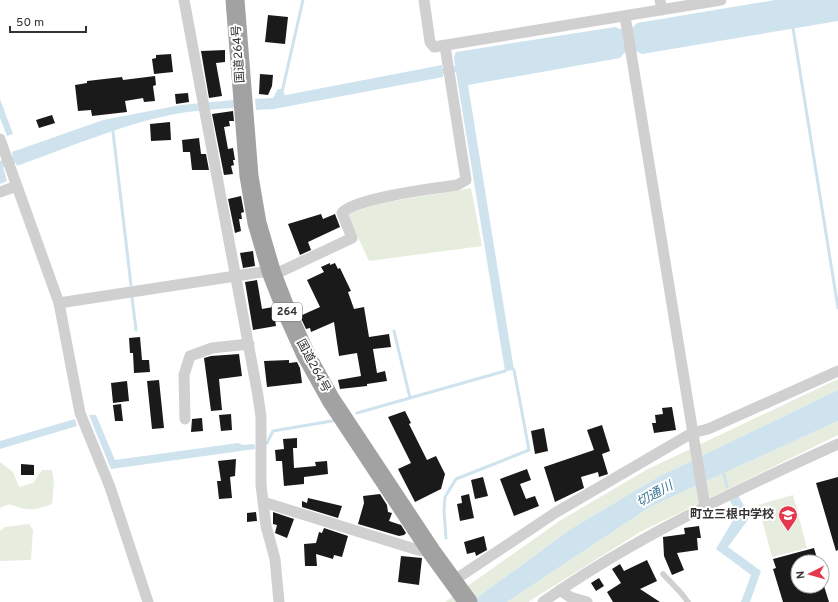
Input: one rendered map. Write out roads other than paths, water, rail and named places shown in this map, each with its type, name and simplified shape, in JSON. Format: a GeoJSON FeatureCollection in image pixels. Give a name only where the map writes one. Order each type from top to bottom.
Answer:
{"type":"FeatureCollection","features":[{"type":"Feature","properties":{"kind":"highway","name":"国道264号"},"geometry":{"type":"LineString","coordinates":[[235,0],[249,176],[257,224],[272,274],[306,355],[331,400],[431,551],[468,602]]}},
{"type":"Feature","properties":{"kind":"street"},"geometry":{"type":"LineString","coordinates":[[184,0],[249,344],[261,417],[261,485],[266,526],[275,559],[279,602]]}},
{"type":"Feature","properties":{"kind":"street"},"geometry":{"type":"LineString","coordinates":[[424,0],[430,42],[434,47],[625,20],[661,5],[721,0]]}},
{"type":"Feature","properties":{"kind":"street"},"geometry":{"type":"LineString","coordinates":[[625,20],[704,505]]}},
{"type":"Feature","properties":{"kind":"street"},"geometry":{"type":"LineString","coordinates":[[59,303],[262,272],[272,274],[294,266],[352,238],[342,213],[345,209],[365,201],[458,184],[466,180],[445,46]]}},
{"type":"Feature","properties":{"kind":"street"},"geometry":{"type":"LineString","coordinates":[[0,139],[59,303],[80,413],[110,487],[148,602]]}},
{"type":"Feature","properties":{"kind":"street"},"geometry":{"type":"LineString","coordinates":[[0,192],[17,186]]}},
{"type":"Feature","properties":{"kind":"street"},"geometry":{"type":"LineString","coordinates":[[185,419],[184,374],[190,356],[212,348],[249,344]]}},
{"type":"Feature","properties":{"kind":"street"},"geometry":{"type":"LineString","coordinates":[[453,582],[555,513],[693,436],[838,371]]}},
{"type":"Feature","properties":{"kind":"street"},"geometry":{"type":"LineString","coordinates":[[543,602],[647,537],[704,505],[838,444]]}},
{"type":"Feature","properties":{"kind":"street"},"geometry":{"type":"LineString","coordinates":[[263,502],[418,550],[431,551]]}},
{"type":"Feature","properties":{"kind":"street"},"geometry":{"type":"LineString","coordinates":[[560,590],[570,597],[587,602]]}},
{"type":"Feature","properties":{"kind":"lane"},"geometry":{"type":"LineString","coordinates":[[663,574],[688,602]]}},
{"type":"Feature","properties":{"kind":"water"},"geometry":{"type":"Polygon","coordinates":[[[775,0],[838,0],[838,21],[642,54],[636,51],[624,53],[620,58],[468,85],[514,370],[505,371],[456,72],[443,74],[443,77],[274,109],[256,110],[255,99],[273,98],[278,89],[283,89],[284,94],[286,95],[442,65],[442,68],[455,66],[454,57],[456,52],[615,27],[627,29],[633,27],[637,23],[775,0]]]}},
{"type":"Feature","properties":{"kind":"water"},"geometry":{"type":"Polygon","coordinates":[[[0,99],[13,134],[7,136],[0,118],[0,99]]]}},
{"type":"Feature","properties":{"kind":"water"},"geometry":{"type":"Polygon","coordinates":[[[234,100],[234,108],[186,112],[170,115],[131,125],[17,166],[16,163],[3,167],[7,181],[0,184],[0,161],[13,156],[12,152],[103,120],[181,105],[234,100]]]}},
{"type":"Feature","properties":{"kind":"water","name":"切通川"},"geometry":{"type":"Polygon","coordinates":[[[838,390],[838,421],[650,507],[507,602],[471,602],[571,529],[658,477],[838,390]]]}},
{"type":"Feature","properties":{"kind":"water"},"geometry":{"type":"Polygon","coordinates":[[[89,415],[96,415],[115,460],[238,443],[243,445],[254,444],[255,449],[111,469],[89,415]]]}},
{"type":"Feature","properties":{"kind":"water"},"geometry":{"type":"Polygon","coordinates":[[[75,419],[77,426],[0,449],[0,441],[75,419]]]}},
{"type":"Feature","properties":{"kind":"water"},"geometry":{"type":"Polygon","coordinates":[[[738,495],[750,517],[728,547],[761,571],[750,602],[741,602],[751,575],[716,549],[735,517],[734,509],[729,499],[738,495]]]}},
{"type":"Feature","properties":{"kind":"waterway"},"geometry":{"type":"LineString","coordinates":[[282,92],[303,0]]}},
{"type":"Feature","properties":{"kind":"waterway"},"geometry":{"type":"LineString","coordinates":[[793,28],[838,308]]}},
{"type":"Feature","properties":{"kind":"waterway"},"geometry":{"type":"LineString","coordinates":[[113,132],[131,285]]}},
{"type":"Feature","properties":{"kind":"waterway"},"geometry":{"type":"LineString","coordinates":[[132,297],[136,330]]}},
{"type":"Feature","properties":{"kind":"waterway"},"geometry":{"type":"LineString","coordinates":[[394,331],[410,398]]}},
{"type":"Feature","properties":{"kind":"waterway"},"geometry":{"type":"LineString","coordinates":[[446,538],[444,511],[445,497],[456,479],[529,450],[514,370]]}},
{"type":"Feature","properties":{"kind":"waterway"},"geometry":{"type":"LineString","coordinates":[[357,413],[505,371]]}},
{"type":"Feature","properties":{"kind":"waterway"},"geometry":{"type":"LineString","coordinates":[[267,443],[273,431],[332,421]]}},
{"type":"Feature","properties":{"kind":"waterway"},"geometry":{"type":"LineString","coordinates":[[723,471],[727,487]]}},
{"type":"Feature","properties":{"kind":"place","name":"町立三根中学校"},"geometry":{"type":"Point","coordinates":[788,532]}}]}
